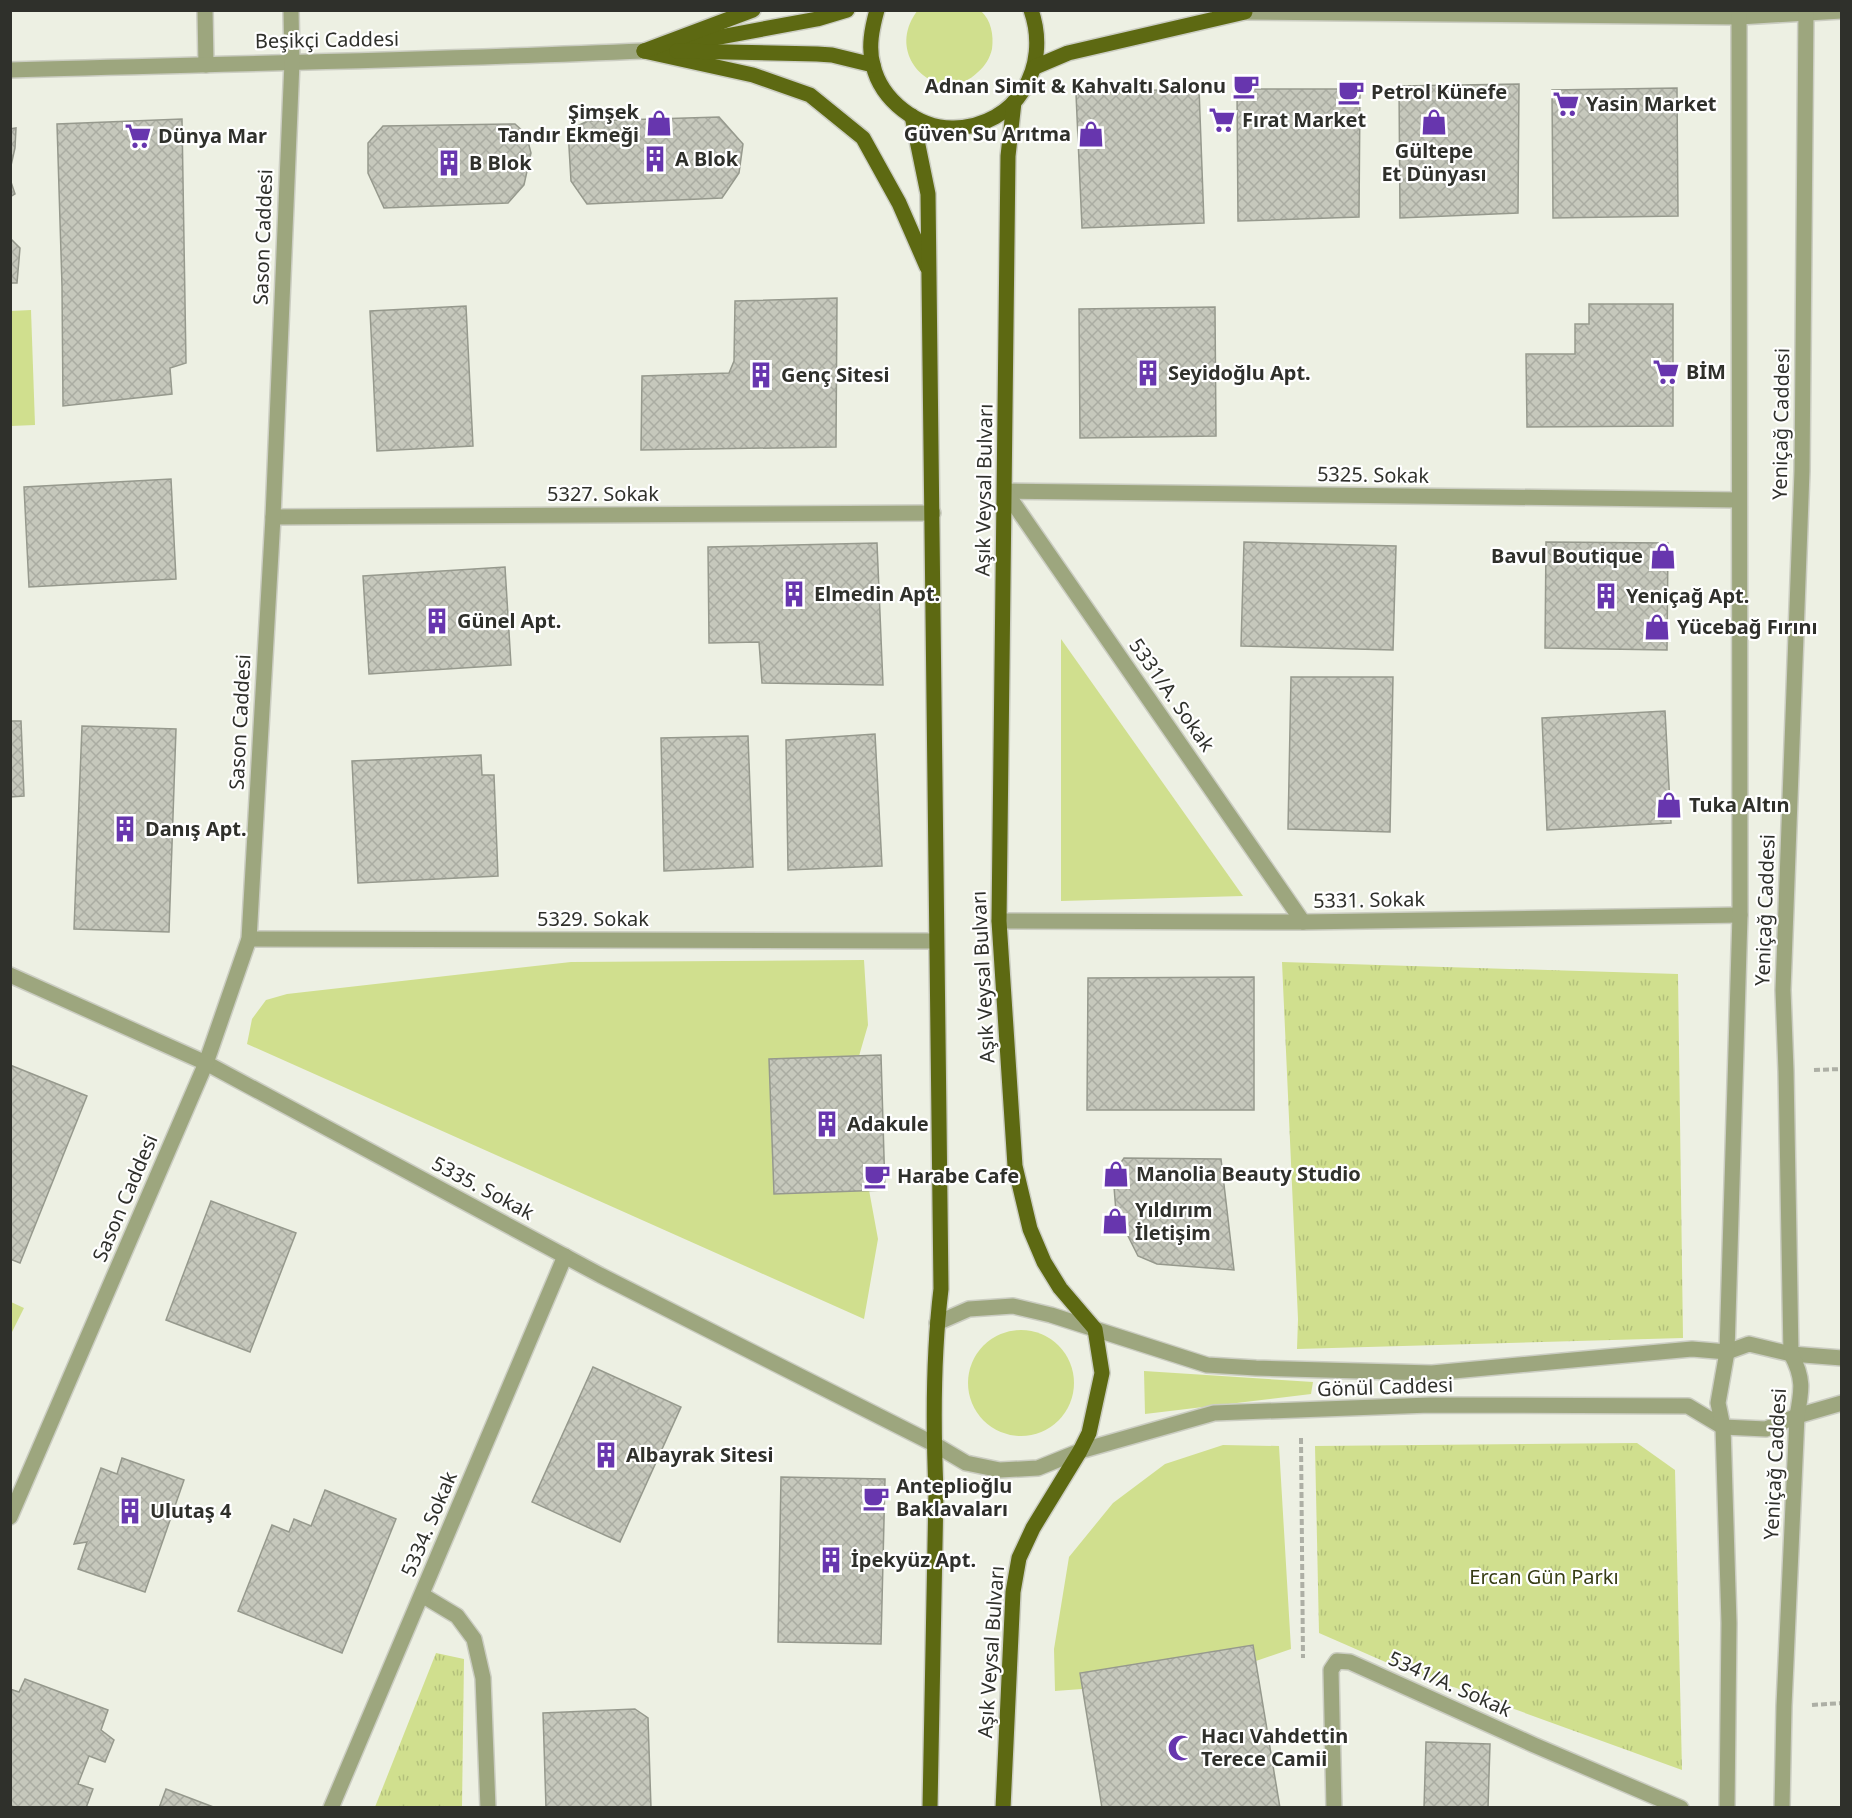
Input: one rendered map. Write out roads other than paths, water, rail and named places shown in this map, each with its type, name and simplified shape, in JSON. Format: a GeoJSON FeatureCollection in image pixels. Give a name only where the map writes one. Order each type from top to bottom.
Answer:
{"type":"FeatureCollection","features":[{"type":"Feature","properties":{"kind":"main road"},"geometry":{"type":"LineString","coordinates":[[644,51],[753,10]]}},
{"type":"Feature","properties":{"kind":"main road","name":"Beşikçi Caddesi"},"geometry":{"type":"LineString","coordinates":[[644,51],[817,19],[847,10]]}},
{"type":"Feature","properties":{"kind":"main road","name":"Aşık Veysal Bulvarı"},"geometry":{"type":"LineString","coordinates":[[877,10],[870,38],[873,65],[884,90],[902,111],[926,124],[953,128],[980,124],[1005,111],[1024,92],[1035,67],[1038,39],[1031,10]]}},
{"type":"Feature","properties":{"kind":"main road"},"geometry":{"type":"LineString","coordinates":[[1219,10],[1245,12]]}},
{"type":"Feature","properties":{"kind":"main road"},"geometry":{"type":"LineString","coordinates":[[1035,67],[1068,53],[1245,12]]}},
{"type":"Feature","properties":{"kind":"main road"},"geometry":{"type":"LineString","coordinates":[[644,51],[753,75],[810,95],[863,138],[899,203],[930,273]]}},
{"type":"Feature","properties":{"kind":"main road","name":"Beşikçi Caddesi"},"geometry":{"type":"LineString","coordinates":[[644,51],[817,54],[873,65]]}},
{"type":"Feature","properties":{"kind":"main road","name":"Aşık Veysal Bulvarı"},"geometry":{"type":"LineString","coordinates":[[1003,1808],[1013,1592],[1019,1558],[1033,1528],[1089,1433],[1102,1373],[1095,1329],[1060,1288],[1044,1262],[1030,1229],[1015,1166],[999,921],[1008,156],[1014,102]]}},
{"type":"Feature","properties":{"kind":"main road"},"geometry":{"type":"LineString","coordinates":[[912,116],[928,194],[933,513],[941,1289],[937,1323],[934,1444],[936,1491],[930,1808]]}},
{"type":"Feature","properties":{"kind":"street"},"geometry":{"type":"LineString","coordinates":[[205,10],[206,65]]}},
{"type":"Feature","properties":{"kind":"street","name":"Sason Caddesi"},"geometry":{"type":"LineString","coordinates":[[10,1517],[206,1063],[249,939],[273,517],[292,62],[291,10]]}},
{"type":"Feature","properties":{"kind":"street"},"geometry":{"type":"LineString","coordinates":[[1245,12],[1739,14],[1842,11]]}},
{"type":"Feature","properties":{"kind":"street","name":"Yeniçağ Caddesi"},"geometry":{"type":"LineString","coordinates":[[1782,1807],[1784,1706],[1797,1416],[1802,1389],[1800,1370],[1791,1354],[1783,990],[1802,471],[1806,12]]}},
{"type":"Feature","properties":{"kind":"street","name":"Yeniçağ Caddesi"},"geometry":{"type":"LineString","coordinates":[[1727,1808],[1729,1623],[1723,1427],[1718,1403],[1727,1352],[1740,915],[1739,14]]}},
{"type":"Feature","properties":{"kind":"street","name":"Beşikçi Caddesi"},"geometry":{"type":"LineString","coordinates":[[10,70],[469,59],[644,51]]}},
{"type":"Feature","properties":{"kind":"street","name":"5325. Sokak"},"geometry":{"type":"LineString","coordinates":[[1005,491],[1739,500]]}},
{"type":"Feature","properties":{"kind":"street","name":"5331/A. Sokak"},"geometry":{"type":"LineString","coordinates":[[1005,491],[1303,922]]}},
{"type":"Feature","properties":{"kind":"street","name":"5327. Sokak"},"geometry":{"type":"LineString","coordinates":[[273,517],[933,513]]}},
{"type":"Feature","properties":{"kind":"street","name":"5331. Sokak"},"geometry":{"type":"LineString","coordinates":[[999,921],[1303,922],[1740,915]]}},
{"type":"Feature","properties":{"kind":"street","name":"5329. Sokak"},"geometry":{"type":"LineString","coordinates":[[249,939],[936,941]]}},
{"type":"Feature","properties":{"kind":"street","name":"5335. Sokak"},"geometry":{"type":"LineString","coordinates":[[10,975],[206,1063],[565,1256],[934,1444]]}},
{"type":"Feature","properties":{"kind":"street","name":"5334. Sokak"},"geometry":{"type":"LineString","coordinates":[[331,1808],[565,1256]]}},
{"type":"Feature","properties":{"kind":"street","name":"Gönül Caddesi"},"geometry":{"type":"LineString","coordinates":[[937,1323],[969,1309],[1013,1306],[1051,1315],[1207,1365],[1256,1368],[1432,1372],[1692,1349],[1727,1352],[1749,1344],[1791,1354],[1842,1358]]}},
{"type":"Feature","properties":{"kind":"street","name":"Gönül Caddesi"},"geometry":{"type":"LineString","coordinates":[[934,1444],[966,1463],[1000,1470],[1038,1468],[1080,1451],[1214,1413],[1430,1405],[1688,1406],[1723,1427],[1766,1429],[1797,1416],[1842,1403]]}},
{"type":"Feature","properties":{"kind":"street"},"geometry":{"type":"LineString","coordinates":[[422,1595],[457,1616],[474,1639],[483,1678],[488,1808]]}},
{"type":"Feature","properties":{"kind":"street","name":"5341/A. Sokak"},"geometry":{"type":"LineString","coordinates":[[1334,1808],[1331,1670],[1337,1661],[1350,1662],[1681,1808]]}},
{"type":"Feature","properties":{"kind":"place","name":"Adnan Simit & Kahvaltı Salonu"},"geometry":{"type":"Point","coordinates":[1246,86]}},
{"type":"Feature","properties":{"kind":"place","name":"Petrol Künefe"},"geometry":{"type":"Point","coordinates":[1351,92]}},
{"type":"Feature","properties":{"kind":"place","name":"Yasin Market"},"geometry":{"type":"Point","coordinates":[1566,104]}},
{"type":"Feature","properties":{"kind":"place","name":"Fırat Market"},"geometry":{"type":"Point","coordinates":[1222,120]}},
{"type":"Feature","properties":{"kind":"place","name":"Gültepe Et Dünyası"},"geometry":{"type":"Point","coordinates":[1434,122]}},
{"type":"Feature","properties":{"kind":"place","name":"Şimşek Tandır Ekmeği"},"geometry":{"type":"Point","coordinates":[659,123]}},
{"type":"Feature","properties":{"kind":"place","name":"Güven Su Arıtma"},"geometry":{"type":"Point","coordinates":[1091,134]}},
{"type":"Feature","properties":{"kind":"place","name":"Dünya Mar"},"geometry":{"type":"Point","coordinates":[138,136]}},
{"type":"Feature","properties":{"kind":"place","name":"A Blok"},"geometry":{"type":"Point","coordinates":[655,159]}},
{"type":"Feature","properties":{"kind":"place","name":"B Blok"},"geometry":{"type":"Point","coordinates":[449,163]}},
{"type":"Feature","properties":{"kind":"place","name":"BİM"},"geometry":{"type":"Point","coordinates":[1666,372]}},
{"type":"Feature","properties":{"kind":"place","name":"Seyidoğlu Apt."},"geometry":{"type":"Point","coordinates":[1148,373]}},
{"type":"Feature","properties":{"kind":"place","name":"Genç Sitesi"},"geometry":{"type":"Point","coordinates":[761,375]}},
{"type":"Feature","properties":{"kind":"place","name":"Bavul Boutique"},"geometry":{"type":"Point","coordinates":[1663,556]}},
{"type":"Feature","properties":{"kind":"place","name":"Elmedin Apt."},"geometry":{"type":"Point","coordinates":[794,594]}},
{"type":"Feature","properties":{"kind":"place","name":"Yeniçağ Apt."},"geometry":{"type":"Point","coordinates":[1606,596]}},
{"type":"Feature","properties":{"kind":"place","name":"Günel Apt."},"geometry":{"type":"Point","coordinates":[437,621]}},
{"type":"Feature","properties":{"kind":"place","name":"Yücebağ Fırını"},"geometry":{"type":"Point","coordinates":[1657,627]}},
{"type":"Feature","properties":{"kind":"place","name":"Tuka Altın"},"geometry":{"type":"Point","coordinates":[1669,805]}},
{"type":"Feature","properties":{"kind":"place","name":"Danış Apt."},"geometry":{"type":"Point","coordinates":[125,829]}},
{"type":"Feature","properties":{"kind":"place","name":"Adakule"},"geometry":{"type":"Point","coordinates":[827,1124]}},
{"type":"Feature","properties":{"kind":"place","name":"Manolia Beauty Studio"},"geometry":{"type":"Point","coordinates":[1116,1174]}},
{"type":"Feature","properties":{"kind":"place","name":"Harabe Cafe"},"geometry":{"type":"Point","coordinates":[877,1176]}},
{"type":"Feature","properties":{"kind":"place","name":"Yıldırım İletişim"},"geometry":{"type":"Point","coordinates":[1115,1221]}},
{"type":"Feature","properties":{"kind":"place","name":"Albayrak Sitesi"},"geometry":{"type":"Point","coordinates":[606,1455]}},
{"type":"Feature","properties":{"kind":"place","name":"Anteplioğlu Baklavaları"},"geometry":{"type":"Point","coordinates":[876,1498]}},
{"type":"Feature","properties":{"kind":"place","name":"Ulutaş 4"},"geometry":{"type":"Point","coordinates":[130,1511]}},
{"type":"Feature","properties":{"kind":"place","name":"İpekyüz Apt."},"geometry":{"type":"Point","coordinates":[831,1560]}},
{"type":"Feature","properties":{"kind":"place","name":"Hacı Vahdettin Terece Camii"},"geometry":{"type":"Point","coordinates":[1181,1748]}},
{"type":"Feature","properties":{"kind":"park label","name":"Ercan Gün Parkı"},"geometry":{"type":"Point","coordinates":[1544,1577]}}]}
